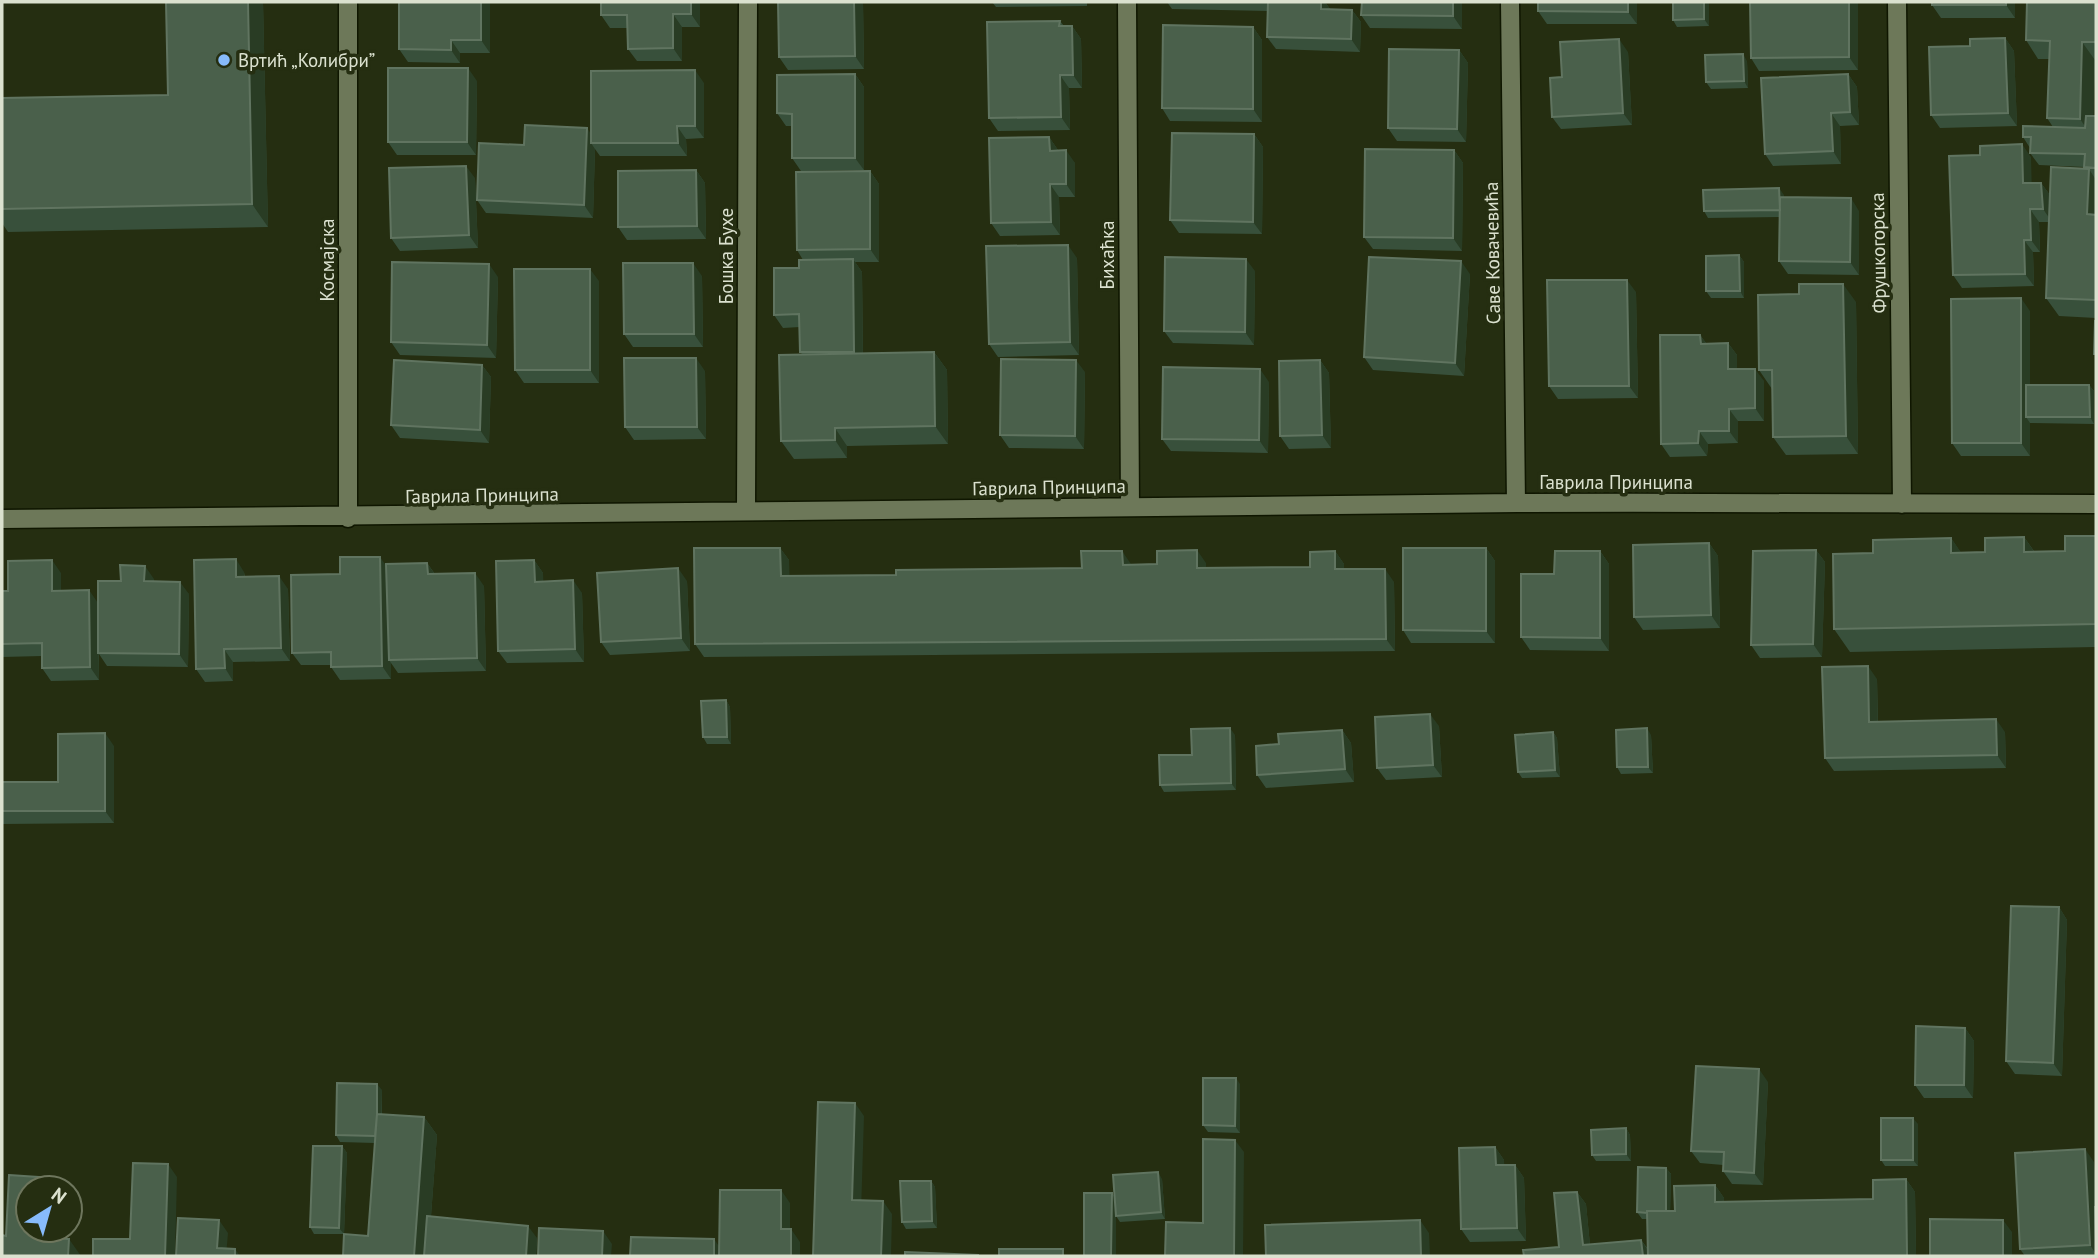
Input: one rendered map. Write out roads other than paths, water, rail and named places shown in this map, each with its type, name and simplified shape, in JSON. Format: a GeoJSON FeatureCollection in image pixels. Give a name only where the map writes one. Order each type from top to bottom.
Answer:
{"type":"FeatureCollection","features":[{"type":"Feature","properties":{"kind":"street","name":"Космајска"},"geometry":{"type":"LineString","coordinates":[[348,2],[348,518]]}},
{"type":"Feature","properties":{"kind":"street","name":"Бошка Бухе"},"geometry":{"type":"LineString","coordinates":[[746,511],[748,2]]}},
{"type":"Feature","properties":{"kind":"street","name":"Бихаћка"},"geometry":{"type":"LineString","coordinates":[[1127,2],[1130,508]]}},
{"type":"Feature","properties":{"kind":"street","name":"Саве Ковачевића"},"geometry":{"type":"LineString","coordinates":[[1510,2],[1516,503]]}},
{"type":"Feature","properties":{"kind":"street","name":"Фрушкогорска"},"geometry":{"type":"LineString","coordinates":[[1896,2],[1902,504]]}},
{"type":"Feature","properties":{"kind":"street","name":"Гаврила Принципа"},"geometry":{"type":"LineString","coordinates":[[2,519],[348,518],[1516,503],[2096,504]]}},
{"type":"Feature","properties":{"kind":"place","name":"Вртић „Колибри”"},"geometry":{"type":"Point","coordinates":[224,60]}}]}
